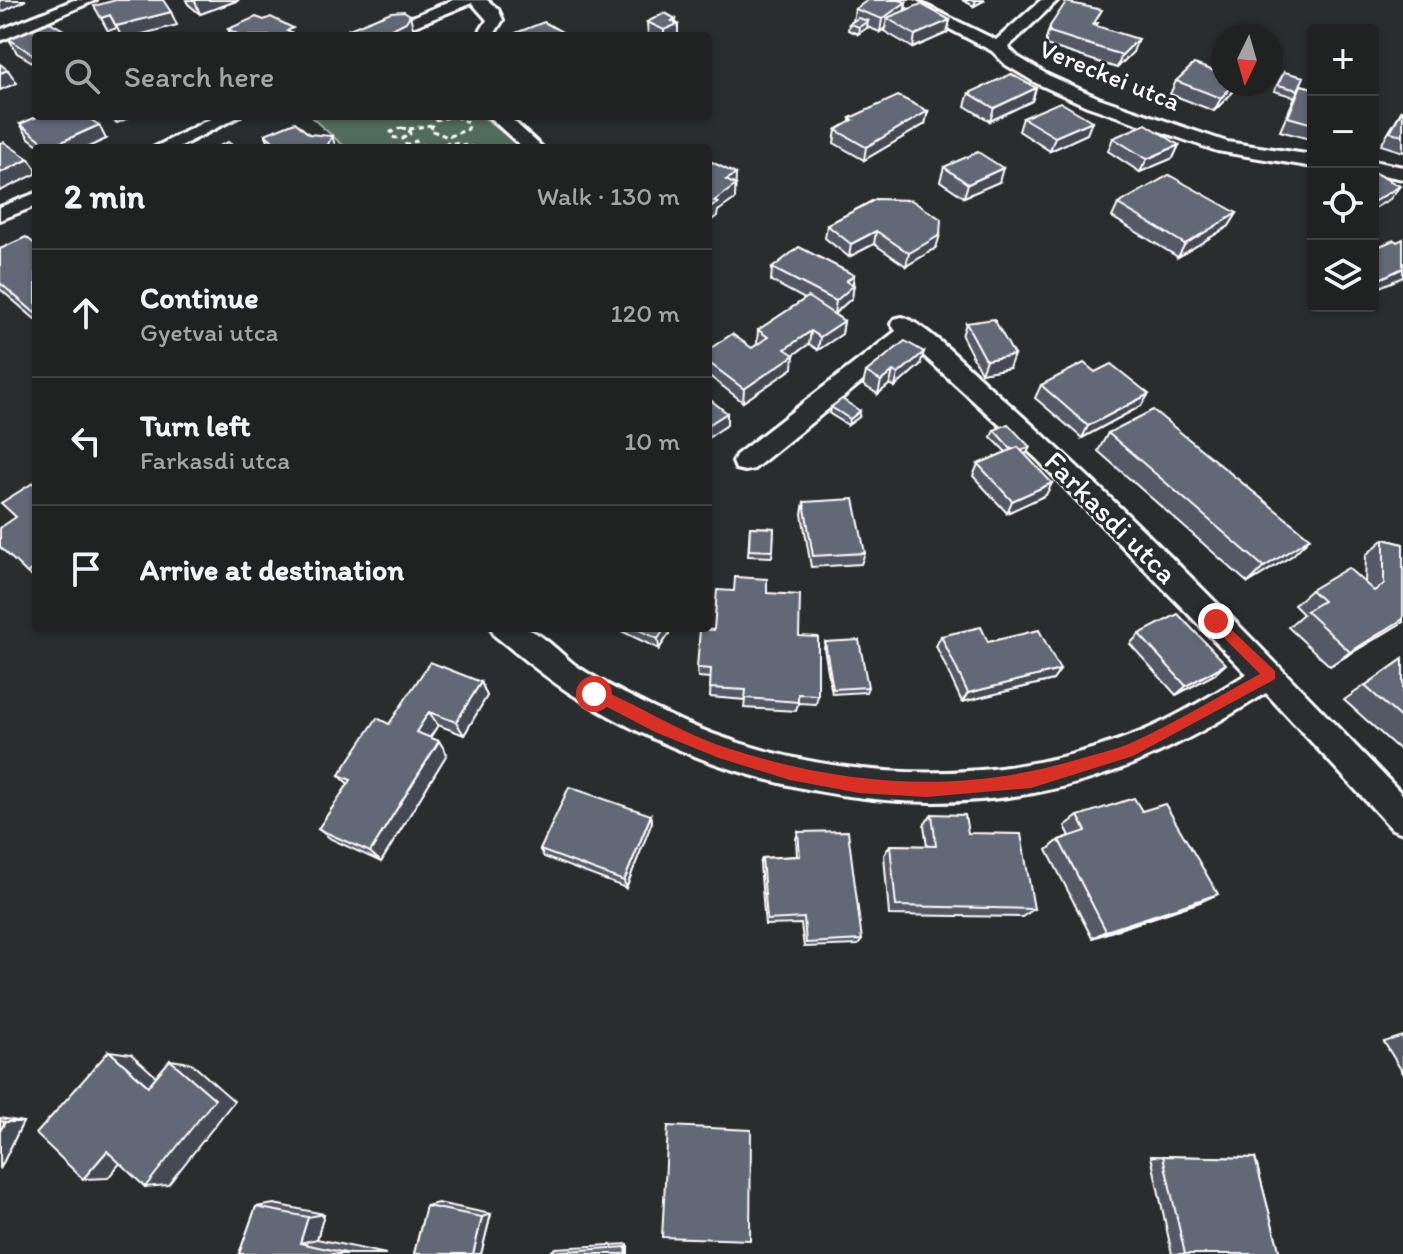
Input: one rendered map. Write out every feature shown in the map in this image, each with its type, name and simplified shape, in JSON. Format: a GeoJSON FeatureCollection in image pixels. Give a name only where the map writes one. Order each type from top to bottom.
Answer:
{"type":"FeatureCollection","features":[{"type":"Feature","properties":{"kind":"street"},"geometry":{"type":"LineString","coordinates":[[0,36],[88,0]]}},
{"type":"Feature","properties":{"kind":"street"},"geometry":{"type":"LineString","coordinates":[[385,32],[467,0]]}},
{"type":"Feature","properties":{"kind":"street"},"geometry":{"type":"LineString","coordinates":[[478,0],[492,12],[495,20],[488,32]]}},
{"type":"Feature","properties":{"kind":"street","name":"Vereckei utca"},"geometry":{"type":"LineString","coordinates":[[902,0],[998,47],[1012,61],[1042,79],[1093,102],[1224,147],[1307,160]]}},
{"type":"Feature","properties":{"kind":"street"},"geometry":{"type":"LineString","coordinates":[[998,47],[1050,0]]}},
{"type":"Feature","properties":{"kind":"street"},"geometry":{"type":"LineString","coordinates":[[171,144],[222,120]]}},
{"type":"Feature","properties":{"kind":"street"},"geometry":{"type":"LineString","coordinates":[[502,120],[529,144]]}},
{"type":"Feature","properties":{"kind":"street"},"geometry":{"type":"LineString","coordinates":[[1378,168],[1403,173]]}},
{"type":"Feature","properties":{"kind":"street"},"geometry":{"type":"LineString","coordinates":[[0,214],[32,201]]}},
{"type":"Feature","properties":{"kind":"street","name":"Farkasdi utca"},"geometry":{"type":"LineString","coordinates":[[745,462],[906,328],[960,370],[1010,417],[1270,675],[1403,818]]}},
{"type":"Feature","properties":{"kind":"street"},"geometry":{"type":"LineString","coordinates":[[510,632],[594,694],[660,728],[738,758],[790,773],[859,786],[926,790],[1031,781],[1133,749],[1270,675]]}},
{"type":"Feature","properties":{"kind":"path"},"geometry":{"type":"LineString","coordinates":[[422,144],[392,137],[391,132],[398,128],[431,125],[438,120]]}},
{"type":"Feature","properties":{"kind":"path"},"geometry":{"type":"LineString","coordinates":[[443,144],[464,132],[468,123],[462,120]]}},
{"type":"Feature","properties":{"kind":"path"},"geometry":{"type":"LineString","coordinates":[[431,125],[432,134],[464,144]]}},
{"type":"Feature","properties":{"kind":"path"},"geometry":{"type":"LineString","coordinates":[[400,144],[410,134],[409,129]]}},
{"type":"Feature","properties":{"kind":"green space"},"geometry":{"type":"Polygon","coordinates":[[[314,120],[487,120],[518,144],[342,144],[314,120]]]}},
{"type":"Feature","properties":{"kind":"building"},"geometry":{"type":"Polygon","coordinates":[[[116,0],[163,0],[171,12],[116,26],[110,15],[101,18],[94,6],[116,0]]]}},
{"type":"Feature","properties":{"kind":"building"},"geometry":{"type":"Polygon","coordinates":[[[868,0],[906,2],[882,19],[855,9],[868,0]]]}},
{"type":"Feature","properties":{"kind":"building"},"geometry":{"type":"Polygon","coordinates":[[[1066,2],[1102,10],[1093,25],[1138,39],[1122,55],[1050,32],[1050,26],[1066,2]]]}},
{"type":"Feature","properties":{"kind":"building"},"geometry":{"type":"Polygon","coordinates":[[[921,4],[950,20],[915,35],[887,18],[921,4]]]}},
{"type":"Feature","properties":{"kind":"building"},"geometry":{"type":"Polygon","coordinates":[[[404,11],[410,15],[406,22],[382,32],[353,32],[349,29],[391,12],[404,11]]]}},
{"type":"Feature","properties":{"kind":"building"},"geometry":{"type":"Polygon","coordinates":[[[665,13],[676,19],[672,21],[678,24],[664,30],[647,22],[665,13]]]}},
{"type":"Feature","properties":{"kind":"building"},"geometry":{"type":"Polygon","coordinates":[[[256,17],[264,20],[271,17],[293,28],[289,32],[234,32],[228,29],[256,17]]]}},
{"type":"Feature","properties":{"kind":"building"},"geometry":{"type":"Polygon","coordinates":[[[858,18],[868,21],[859,27],[849,24],[858,18]]]}},
{"type":"Feature","properties":{"kind":"building"},"geometry":{"type":"Polygon","coordinates":[[[50,22],[67,32],[32,32],[32,54],[9,39],[50,22]]]}},
{"type":"Feature","properties":{"kind":"building"},"geometry":{"type":"Polygon","coordinates":[[[544,22],[562,32],[518,32],[544,22]]]}},
{"type":"Feature","properties":{"kind":"building"},"geometry":{"type":"Polygon","coordinates":[[[1194,64],[1211,70],[1211,94],[1176,81],[1194,64]]]}},
{"type":"Feature","properties":{"kind":"building"},"geometry":{"type":"Polygon","coordinates":[[[1011,74],[1036,88],[994,108],[969,93],[1011,74]]]}},
{"type":"Feature","properties":{"kind":"building"},"geometry":{"type":"Polygon","coordinates":[[[1283,74],[1304,77],[1298,90],[1283,86],[1283,74]]]}},
{"type":"Feature","properties":{"kind":"building"},"geometry":{"type":"Polygon","coordinates":[[[1301,85],[1307,86],[1307,122],[1288,117],[1301,85]]]}},
{"type":"Feature","properties":{"kind":"building"},"geometry":{"type":"Polygon","coordinates":[[[898,96],[928,111],[866,147],[836,130],[853,120],[850,118],[898,96]]]}},
{"type":"Feature","properties":{"kind":"building"},"geometry":{"type":"Polygon","coordinates":[[[1060,102],[1092,121],[1055,137],[1023,118],[1060,102]]]}},
{"type":"Feature","properties":{"kind":"building"},"geometry":{"type":"Polygon","coordinates":[[[1402,110],[1403,135],[1390,132],[1402,110]]]}},
{"type":"Feature","properties":{"kind":"building"},"geometry":{"type":"Polygon","coordinates":[[[32,119],[91,120],[99,125],[57,144],[46,144],[20,124],[32,119]]]}},
{"type":"Feature","properties":{"kind":"building"},"geometry":{"type":"Polygon","coordinates":[[[295,122],[309,134],[332,136],[328,144],[276,144],[265,134],[295,122]]]}},
{"type":"Feature","properties":{"kind":"building"},"geometry":{"type":"Polygon","coordinates":[[[1146,124],[1179,145],[1147,159],[1113,138],[1146,124]]]}},
{"type":"Feature","properties":{"kind":"building"},"geometry":{"type":"Polygon","coordinates":[[[4,142],[29,159],[0,173],[0,143],[4,142]]]}},
{"type":"Feature","properties":{"kind":"building"},"geometry":{"type":"Polygon","coordinates":[[[978,152],[1003,168],[968,184],[944,167],[978,152]]]}},
{"type":"Feature","properties":{"kind":"building"},"geometry":{"type":"Polygon","coordinates":[[[712,162],[736,174],[726,180],[736,185],[714,201],[718,203],[712,207],[712,162]]]}},
{"type":"Feature","properties":{"kind":"building"},"geometry":{"type":"Polygon","coordinates":[[[1169,175],[1237,213],[1185,244],[1118,204],[1169,175]]]}},
{"type":"Feature","properties":{"kind":"building"},"geometry":{"type":"Polygon","coordinates":[[[1379,175],[1400,186],[1379,198],[1379,175]]]}},
{"type":"Feature","properties":{"kind":"building"},"geometry":{"type":"Polygon","coordinates":[[[876,199],[911,200],[941,219],[940,235],[909,253],[876,231],[851,244],[827,225],[876,199]]]}},
{"type":"Feature","properties":{"kind":"building"},"geometry":{"type":"Polygon","coordinates":[[[26,237],[32,242],[32,311],[0,283],[0,249],[26,237]]]}},
{"type":"Feature","properties":{"kind":"building"},"geometry":{"type":"Polygon","coordinates":[[[1403,239],[1403,268],[1379,279],[1379,246],[1394,240],[1403,239]]]}},
{"type":"Feature","properties":{"kind":"building"},"geometry":{"type":"Polygon","coordinates":[[[799,247],[854,275],[846,281],[854,285],[836,301],[772,268],[799,247]]]}},
{"type":"Feature","properties":{"kind":"building"},"geometry":{"type":"Polygon","coordinates":[[[808,297],[844,321],[820,337],[811,331],[785,349],[794,355],[744,389],[712,365],[712,347],[732,334],[752,348],[768,337],[758,330],[808,297]]]}},
{"type":"Feature","properties":{"kind":"building"},"geometry":{"type":"Polygon","coordinates":[[[994,319],[1014,355],[986,360],[966,323],[994,319]]]}},
{"type":"Feature","properties":{"kind":"building"},"geometry":{"type":"Polygon","coordinates":[[[905,341],[924,352],[898,374],[893,371],[881,381],[866,372],[905,341]]]}},
{"type":"Feature","properties":{"kind":"building"},"geometry":{"type":"Polygon","coordinates":[[[1084,363],[1095,372],[1111,364],[1149,394],[1088,426],[1041,385],[1084,363]]]}},
{"type":"Feature","properties":{"kind":"building"},"geometry":{"type":"Polygon","coordinates":[[[842,399],[860,411],[850,419],[831,407],[842,399]]]}},
{"type":"Feature","properties":{"kind":"building"},"geometry":{"type":"Polygon","coordinates":[[[712,401],[727,413],[712,422],[712,401]]]}},
{"type":"Feature","properties":{"kind":"building"},"geometry":{"type":"Polygon","coordinates":[[[1153,410],[1310,538],[1264,567],[1108,433],[1153,410]]]}},
{"type":"Feature","properties":{"kind":"building"},"geometry":{"type":"Polygon","coordinates":[[[1008,424],[1030,447],[1012,450],[994,430],[1008,424]]]}},
{"type":"Feature","properties":{"kind":"building"},"geometry":{"type":"Polygon","coordinates":[[[1018,447],[1052,483],[1012,501],[978,464],[1018,447]]]}},
{"type":"Feature","properties":{"kind":"building"},"geometry":{"type":"Polygon","coordinates":[[[32,484],[32,569],[27,573],[0,547],[0,528],[16,517],[1,503],[32,484]]]}},
{"type":"Feature","properties":{"kind":"building"},"geometry":{"type":"Polygon","coordinates":[[[854,499],[865,553],[813,556],[804,502],[854,499]]]}},
{"type":"Feature","properties":{"kind":"building"},"geometry":{"type":"Polygon","coordinates":[[[750,527],[774,528],[773,551],[749,550],[750,527]]]}},
{"type":"Feature","properties":{"kind":"building"},"geometry":{"type":"Polygon","coordinates":[[[1384,539],[1403,544],[1403,619],[1350,652],[1306,611],[1323,601],[1311,590],[1348,568],[1374,591],[1384,584],[1384,539]]]}},
{"type":"Feature","properties":{"kind":"building"},"geometry":{"type":"Polygon","coordinates":[[[735,577],[767,579],[767,593],[800,595],[799,636],[818,637],[818,695],[798,694],[798,702],[745,698],[746,690],[710,688],[711,669],[697,668],[700,632],[714,630],[717,590],[734,591],[735,577]]]}},
{"type":"Feature","properties":{"kind":"building"},"geometry":{"type":"Polygon","coordinates":[[[1178,614],[1226,664],[1186,686],[1139,634],[1178,614]]]}},
{"type":"Feature","properties":{"kind":"building"},"geometry":{"type":"Polygon","coordinates":[[[981,627],[988,642],[1039,630],[1060,670],[968,693],[941,636],[981,627]]]}},
{"type":"Feature","properties":{"kind":"building"},"geometry":{"type":"Polygon","coordinates":[[[643,632],[662,632],[658,639],[643,632]]]}},
{"type":"Feature","properties":{"kind":"building"},"geometry":{"type":"Polygon","coordinates":[[[859,640],[868,687],[833,689],[825,642],[859,640]]]}},
{"type":"Feature","properties":{"kind":"building"},"geometry":{"type":"Polygon","coordinates":[[[1403,659],[1403,720],[1365,686],[1403,659]]]}},
{"type":"Feature","properties":{"kind":"building"},"geometry":{"type":"Polygon","coordinates":[[[430,662],[481,682],[456,722],[429,712],[416,732],[439,741],[370,852],[318,829],[351,780],[339,775],[377,718],[389,724],[430,662]]]}},
{"type":"Feature","properties":{"kind":"building"},"geometry":{"type":"Polygon","coordinates":[[[569,787],[651,815],[624,881],[540,850],[569,787]]]}},
{"type":"Feature","properties":{"kind":"building"},"geometry":{"type":"Polygon","coordinates":[[[1134,798],[1142,811],[1165,804],[1218,894],[1106,931],[1059,840],[1086,831],[1078,816],[1134,798]]]}},
{"type":"Feature","properties":{"kind":"building"},"geometry":{"type":"Polygon","coordinates":[[[932,814],[965,815],[968,833],[1021,834],[1034,909],[896,906],[890,845],[936,846],[932,814]]]}},
{"type":"Feature","properties":{"kind":"building"},"geometry":{"type":"Polygon","coordinates":[[[848,831],[862,940],[806,943],[804,918],[767,920],[762,858],[800,856],[798,832],[848,831]]]}},
{"type":"Feature","properties":{"kind":"building"},"geometry":{"type":"Polygon","coordinates":[[[109,1051],[148,1086],[170,1060],[215,1099],[145,1187],[107,1151],[83,1179],[36,1134],[109,1051]]]}},
{"type":"Feature","properties":{"kind":"building"},"geometry":{"type":"Polygon","coordinates":[[[668,1126],[751,1130],[750,1240],[662,1237],[668,1126]]]}},
{"type":"Feature","properties":{"kind":"building"},"geometry":{"type":"Polygon","coordinates":[[[1163,1156],[1255,1158],[1280,1254],[1185,1254],[1163,1156]]]}},
{"type":"Feature","properties":{"kind":"building"},"geometry":{"type":"Polygon","coordinates":[[[426,1206],[482,1217],[473,1254],[414,1254],[426,1206]]]}},
{"type":"Feature","properties":{"kind":"building"},"geometry":{"type":"Polygon","coordinates":[[[256,1207],[308,1217],[300,1243],[350,1254],[239,1254],[256,1207]]]}},
{"type":"Feature","properties":{"kind":"building"},"geometry":{"type":"Polygon","coordinates":[[[626,1247],[626,1254],[551,1254],[551,1252],[626,1247]]]}},
{"type":"Feature","properties":{"kind":"route"},"geometry":{"type":"LineString","coordinates":[[594,694],[660,728],[724,754],[790,773],[859,786],[926,790],[986,787],[1031,781],[1133,749],[1270,675],[1216,621]]}}]}
